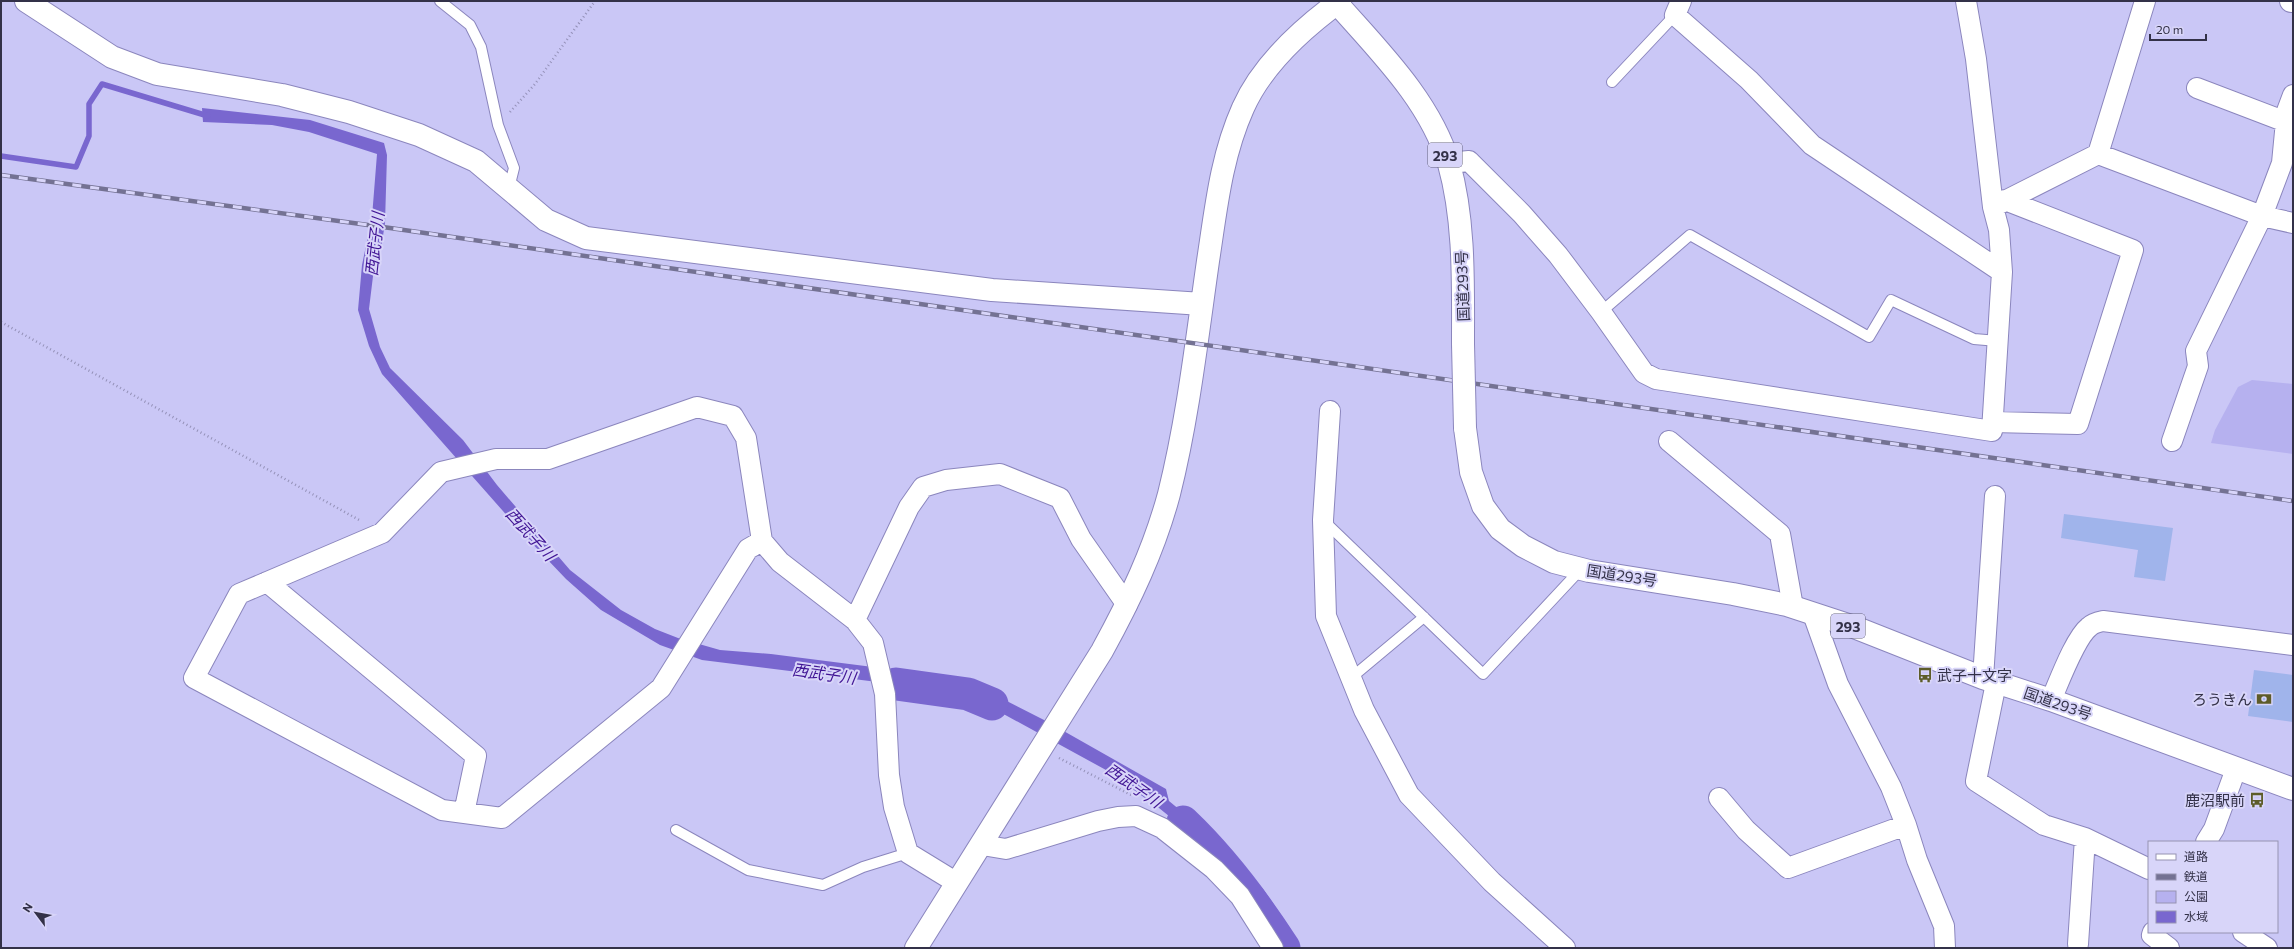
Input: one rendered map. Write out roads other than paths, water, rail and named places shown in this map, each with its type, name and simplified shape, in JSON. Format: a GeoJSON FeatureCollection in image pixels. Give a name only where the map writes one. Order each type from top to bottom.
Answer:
{"type":"FeatureCollection","features":[{"type":"Feature","properties":{"kind":"main road"},"geometry":{"type":"LineString","coordinates":[[26,1],[112,57],[149,72],[282,95],[349,112],[419,135],[476,161],[546,220],[586,238],[992,290],[1202,304]]}},
{"type":"Feature","properties":{"kind":"main road"},"geometry":{"type":"LineString","coordinates":[[916,948],[982,845],[1102,651],[1127,605],[1147,562],[1169,494],[1183,422],[1218,194],[1227,150],[1243,107],[1266,70],[1289,44],[1338,2]]}},
{"type":"Feature","properties":{"kind":"main road","name":"国道293号"},"geometry":{"type":"LineString","coordinates":[[1338,2],[1404,82],[1424,112],[1449,164],[1460,237],[1465,428],[1471,472],[1484,506],[1500,529],[1523,546],[1554,562],[1581,569],[1732,594],[1793,607],[1861,630],[1990,680],[2051,700],[2293,789]]}},
{"type":"Feature","properties":{"kind":"street"},"geometry":{"type":"LineString","coordinates":[[1449,164],[1469,161],[1522,214],[1601,312],[1644,373],[1656,379],[1992,431],[2002,272],[1999,204],[1966,1]]}},
{"type":"Feature","properties":{"kind":"street"},"geometry":{"type":"LineString","coordinates":[[1999,204],[2098,154],[2145,1]]}},
{"type":"Feature","properties":{"kind":"street"},"geometry":{"type":"LineString","coordinates":[[1678,8],[1812,145],[2002,272]]}},
{"type":"Feature","properties":{"kind":"street"},"geometry":{"type":"LineString","coordinates":[[2172,441],[2198,366],[2196,351],[2262,216],[2282,164],[2290,110],[2197,88]]}},
{"type":"Feature","properties":{"kind":"street"},"geometry":{"type":"LineString","coordinates":[[2098,154],[2262,216],[2293,223]]}},
{"type":"Feature","properties":{"kind":"street"},"geometry":{"type":"LineString","coordinates":[[1993,422],[2078,424],[2133,250],[1999,204]]}},
{"type":"Feature","properties":{"kind":"street"},"geometry":{"type":"LineString","coordinates":[[762,541],[748,549],[661,688],[502,818],[442,810],[194,678],[239,594],[382,533],[441,472],[496,459],[548,459],[697,407],[733,416],[746,438],[762,541],[780,562],[855,620],[874,643],[885,694],[888,775],[893,801],[908,854],[957,883]]}},
{"type":"Feature","properties":{"kind":"street"},"geometry":{"type":"LineString","coordinates":[[1330,411],[1323,520],[1326,616],[1364,710],[1409,795],[1492,882],[1565,948]]}},
{"type":"Feature","properties":{"kind":"street"},"geometry":{"type":"LineString","coordinates":[[1669,441],[1780,534],[1793,607]]}},
{"type":"Feature","properties":{"kind":"street"},"geometry":{"type":"LineString","coordinates":[[855,620],[909,507],[923,487],[946,480],[1000,474],[1060,498],[1081,539],[1127,605]]}},
{"type":"Feature","properties":{"kind":"street"},"geometry":{"type":"LineString","coordinates":[[1995,496],[1990,680],[1976,781],[2044,825],[2085,838],[2148,869]]}},
{"type":"Feature","properties":{"kind":"street"},"geometry":{"type":"LineString","coordinates":[[267,582],[476,756],[464,813]]}},
{"type":"Feature","properties":{"kind":"street"},"geometry":{"type":"LineString","coordinates":[[1813,614],[1838,684],[1891,787],[1906,825],[1917,860],[1944,926],[1945,948]]}},
{"type":"Feature","properties":{"kind":"street"},"geometry":{"type":"LineString","coordinates":[[2051,700],[2080,638],[2089,626],[2096,622],[2103,621],[2293,645]]}},
{"type":"Feature","properties":{"kind":"street"},"geometry":{"type":"LineString","coordinates":[[2207,841],[2214,829],[2236,769]]}},
{"type":"Feature","properties":{"kind":"street"},"geometry":{"type":"LineString","coordinates":[[1719,798],[1746,830],[1788,868],[1906,825]]}},
{"type":"Feature","properties":{"kind":"street"},"geometry":{"type":"LineString","coordinates":[[982,845],[1006,849],[1098,821],[1118,817],[1136,816],[1162,828],[1214,869],[1240,896],[1273,948]]}},
{"type":"Feature","properties":{"kind":"street"},"geometry":{"type":"LineString","coordinates":[[2078,944],[2085,838]]}},
{"type":"Feature","properties":{"kind":"street"},"geometry":{"type":"LineString","coordinates":[[2153,933],[2152,935],[2169,948]]}},
{"type":"Feature","properties":{"kind":"street"},"geometry":{"type":"LineString","coordinates":[[2244,933],[2267,948]]}},
{"type":"Feature","properties":{"kind":"lane"},"geometry":{"type":"LineString","coordinates":[[440,1],[470,25],[481,47],[498,125],[514,168],[509,188]]}},
{"type":"Feature","properties":{"kind":"lane"},"geometry":{"type":"LineString","coordinates":[[1612,82],[1678,8]]}},
{"type":"Feature","properties":{"kind":"lane"},"geometry":{"type":"LineString","coordinates":[[1601,312],[1690,235],[1869,337],[1891,300],[1974,339],[1998,341]]}},
{"type":"Feature","properties":{"kind":"lane"},"geometry":{"type":"LineString","coordinates":[[1323,520],[1483,674],[1581,569]]}},
{"type":"Feature","properties":{"kind":"lane"},"geometry":{"type":"LineString","coordinates":[[1351,678],[1424,618]]}},
{"type":"Feature","properties":{"kind":"lane"},"geometry":{"type":"LineString","coordinates":[[676,830],[748,870],[823,885],[863,867],[908,854]]}},
{"type":"Feature","properties":{"kind":"water"},"geometry":{"type":"Polygon","coordinates":[[[202,108],[310,120],[384,143],[387,155],[385,223],[380,255],[374,268],[369,309],[380,347],[390,368],[463,440],[497,485],[570,570],[621,610],[655,629],[678,638],[720,650],[771,654],[912,672],[945,679],[993,694],[1046,721],[1166,789],[1169,801],[1215,839],[1263,889],[1290,928],[1298,948],[1287,948],[1266,912],[1222,859],[1159,808],[1106,770],[998,711],[949,691],[702,660],[660,645],[601,610],[566,579],[525,536],[382,374],[369,346],[358,310],[362,265],[372,217],[377,154],[309,132],[272,125],[203,122],[202,108]]]}},
{"type":"Feature","properties":{"kind":"waterway","name":"西武子川"},"geometry":{"type":"LineString","coordinates":[[1,156],[76,167],[89,136],[89,104],[102,84],[208,116]]}},
{"type":"Feature","properties":{"kind":"waterway","name":"西武子川"},"geometry":{"type":"LineString","coordinates":[[896,684],[968,694],[992,704]]}},
{"type":"Feature","properties":{"kind":"waterway","name":"西武子川"},"geometry":{"type":"LineString","coordinates":[[1183,822],[1211,851],[1237,882],[1284,948]]}},
{"type":"Feature","properties":{"kind":"railway"},"geometry":{"type":"LineString","coordinates":[[1,175],[390,228],[2293,501]]}},
{"type":"Feature","properties":{"kind":"place","name":"武子十文字"},"geometry":{"type":"Point","coordinates":[1925,675]}},
{"type":"Feature","properties":{"kind":"place","name":"ろうきん"},"geometry":{"type":"Point","coordinates":[2264,699]}},
{"type":"Feature","properties":{"kind":"place","name":"鹿沼駅前"},"geometry":{"type":"Point","coordinates":[2257,800]}}]}
